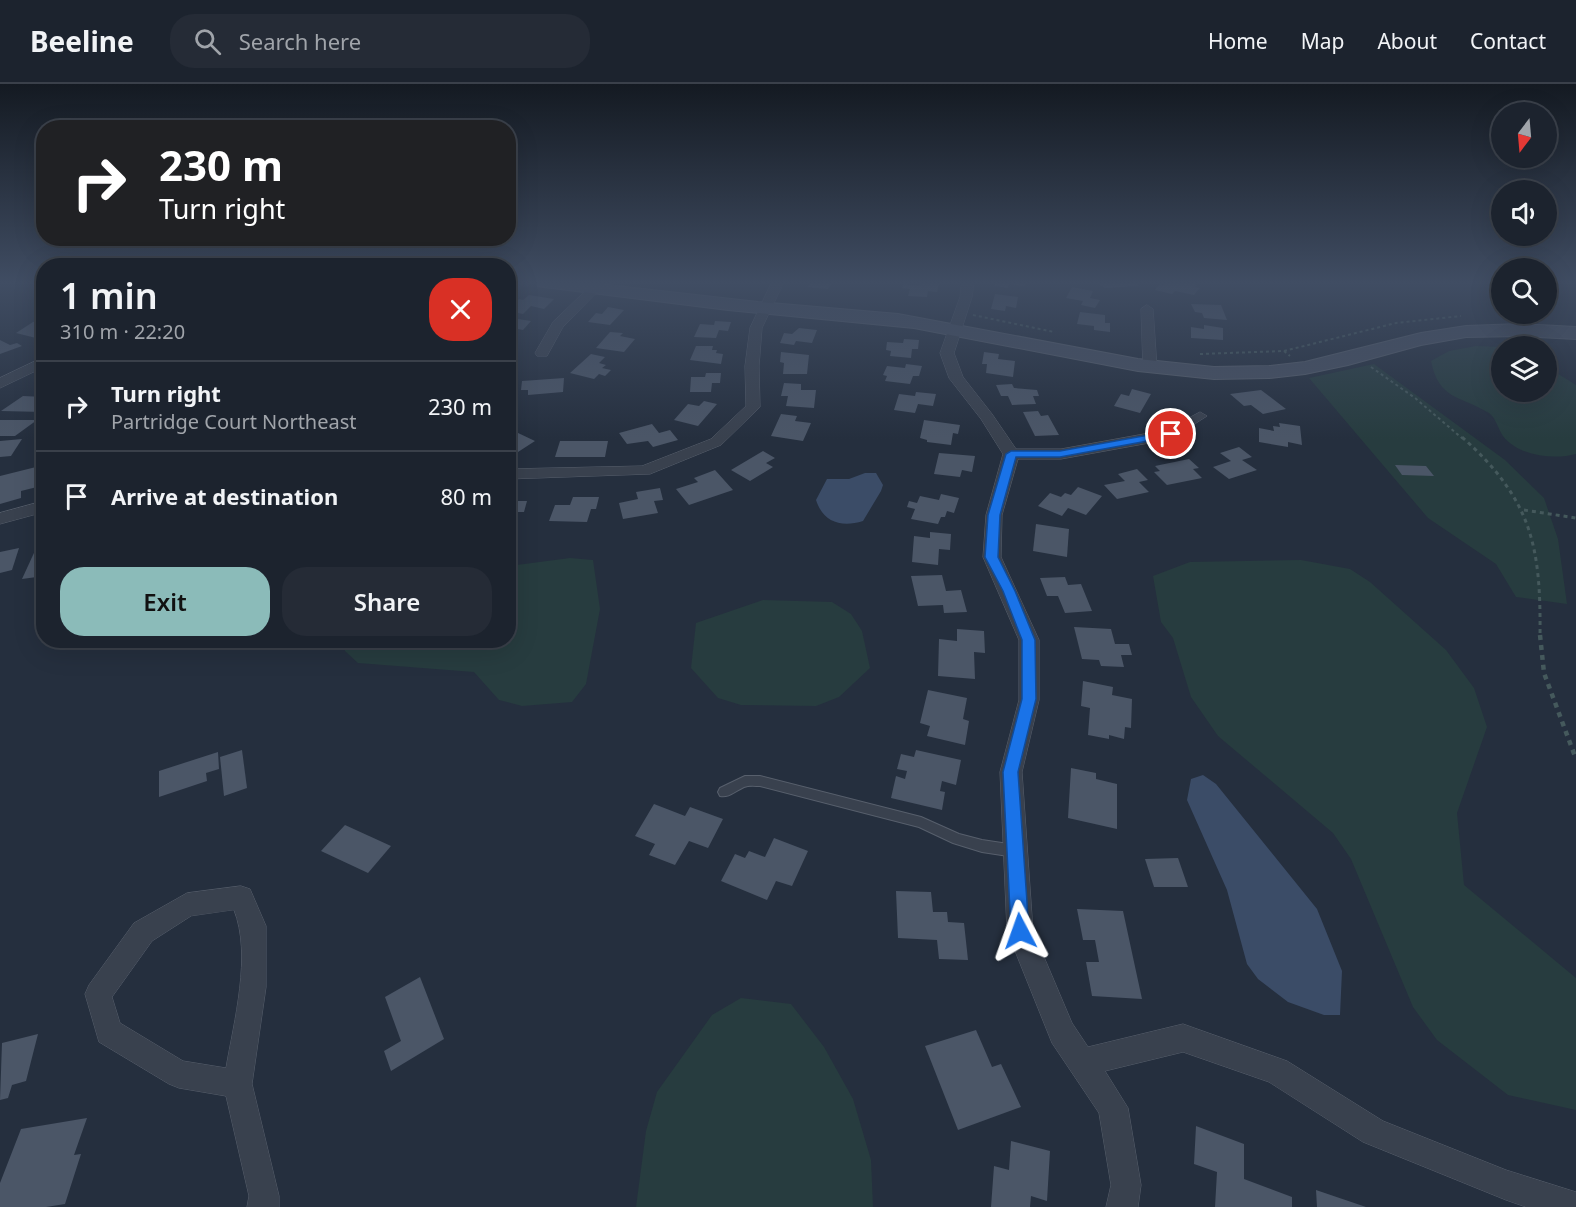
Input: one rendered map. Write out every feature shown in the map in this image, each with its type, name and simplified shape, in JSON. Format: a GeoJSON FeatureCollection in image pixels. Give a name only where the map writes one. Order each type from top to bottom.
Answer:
{"type":"FeatureCollection","features":[{"type":"Feature","properties":{"kind":"street"},"geometry":{"type":"LineString","coordinates":[[542,353],[553,334]]}},
{"type":"Feature","properties":{"kind":"street"},"geometry":{"type":"LineString","coordinates":[[516,474],[644,471],[716,442],[753,406],[752,366],[755,334]]}},
{"type":"Feature","properties":{"kind":"street"},"geometry":{"type":"LineString","coordinates":[[953,334],[947,353],[956,378],[987,417],[1011,454],[994,515],[992,557],[1029,640],[1029,699],[1011,772],[1020,931],[1062,1033],[1113,1108],[1126,1185],[1122,1207]]}},
{"type":"Feature","properties":{"kind":"street"},"geometry":{"type":"LineString","coordinates":[[1010,334],[1214,373],[1275,372],[1319,366],[1432,336],[1452,334]]}},
{"type":"Feature","properties":{"kind":"street"},"geometry":{"type":"LineString","coordinates":[[1148,334],[1150,362]]}},
{"type":"Feature","properties":{"kind":"street"},"geometry":{"type":"LineString","coordinates":[[1150,362],[1273,360],[1324,352],[1386,334]]}},
{"type":"Feature","properties":{"kind":"street"},"geometry":{"type":"LineString","coordinates":[[2,382],[36,365]]}},
{"type":"Feature","properties":{"kind":"street"},"geometry":{"type":"LineString","coordinates":[[1011,454],[1060,454],[1171,434],[1200,416]]}},
{"type":"Feature","properties":{"kind":"street"},"geometry":{"type":"LineString","coordinates":[[0,519],[36,508]]}},
{"type":"Feature","properties":{"kind":"street"},"geometry":{"type":"LineString","coordinates":[[238,1084],[179,1074],[109,1032],[98,994],[143,932],[187,905],[241,897],[253,926],[253,987],[238,1084],[264,1196],[263,1207]]}},
{"type":"Feature","properties":{"kind":"street"},"geometry":{"type":"LineString","coordinates":[[1082,1063],[1183,1038],[1276,1071],[1373,1132],[1506,1185],[1574,1207]]}},
{"type":"Feature","properties":{"kind":"lane"},"geometry":{"type":"LineString","coordinates":[[724,792],[745,781],[760,782],[921,822],[957,839],[982,846],[1015,851]]}},
{"type":"Feature","properties":{"kind":"path"},"geometry":{"type":"LineString","coordinates":[[1365,363],[1411,395],[1460,436],[1494,469],[1524,510],[1531,532],[1539,598],[1541,660],[1576,759]]}},
{"type":"Feature","properties":{"kind":"path"},"geometry":{"type":"LineString","coordinates":[[1524,510],[1576,518]]}},
{"type":"Feature","properties":{"kind":"green space"},"geometry":{"type":"Polygon","coordinates":[[[1476,346],[1491,347],[1491,402],[1557,402],[1557,373],[1576,385],[1576,454],[1557,457],[1537,455],[1510,443],[1489,413],[1452,395],[1439,383],[1431,361],[1449,351],[1476,346]]]}},
{"type":"Feature","properties":{"kind":"green space"},"geometry":{"type":"Polygon","coordinates":[[[1374,364],[1505,460],[1544,498],[1558,539],[1567,604],[1516,597],[1496,564],[1428,518],[1309,378],[1374,364]]]}},
{"type":"Feature","properties":{"kind":"green space"},"geometry":{"type":"Polygon","coordinates":[[[570,558],[593,560],[600,609],[586,684],[572,702],[522,706],[499,700],[474,672],[358,663],[345,651],[345,648],[516,648],[516,565],[570,558]]]}},
{"type":"Feature","properties":{"kind":"green space"},"geometry":{"type":"Polygon","coordinates":[[[1301,560],[1350,569],[1370,582],[1446,650],[1474,688],[1487,727],[1457,813],[1464,885],[1576,978],[1576,1110],[1508,1095],[1437,1040],[1413,1007],[1351,859],[1333,833],[1218,736],[1191,697],[1173,638],[1161,622],[1153,576],[1190,562],[1301,560]]]}},
{"type":"Feature","properties":{"kind":"green space"},"geometry":{"type":"Polygon","coordinates":[[[763,600],[832,602],[851,614],[862,631],[870,668],[839,697],[816,706],[741,705],[718,698],[691,668],[696,623],[763,600]]]}},
{"type":"Feature","properties":{"kind":"green space"},"geometry":{"type":"Polygon","coordinates":[[[741,998],[791,1004],[824,1047],[853,1099],[871,1160],[873,1207],[636,1207],[646,1131],[657,1092],[712,1015],[741,998]]]}},
{"type":"Feature","properties":{"kind":"water"},"geometry":{"type":"Polygon","coordinates":[[[865,473],[876,473],[883,485],[863,521],[840,523],[823,514],[816,500],[827,479],[849,479],[865,473]]]}},
{"type":"Feature","properties":{"kind":"water"},"geometry":{"type":"Polygon","coordinates":[[[1203,775],[1216,784],[1317,909],[1342,971],[1340,1015],[1324,1015],[1288,1002],[1258,979],[1247,964],[1227,890],[1187,800],[1191,779],[1203,775]]]}},
{"type":"Feature","properties":{"kind":"building"},"geometry":{"type":"Polygon","coordinates":[[[22,334],[36,334],[36,338],[22,334]]]}},
{"type":"Feature","properties":{"kind":"building"},"geometry":{"type":"Polygon","coordinates":[[[608,334],[622,334],[620,336],[635,339],[624,352],[596,348],[608,334]]]}},
{"type":"Feature","properties":{"kind":"building"},"geometry":{"type":"Polygon","coordinates":[[[695,334],[717,334],[716,338],[694,337],[695,334]]]}},
{"type":"Feature","properties":{"kind":"building"},"geometry":{"type":"Polygon","coordinates":[[[783,334],[815,334],[812,343],[796,341],[794,345],[780,343],[783,334]]]}},
{"type":"Feature","properties":{"kind":"building"},"geometry":{"type":"Polygon","coordinates":[[[1191,334],[1223,334],[1223,340],[1191,338],[1191,334]]]}},
{"type":"Feature","properties":{"kind":"building"},"geometry":{"type":"Polygon","coordinates":[[[904,339],[919,340],[918,349],[912,349],[911,358],[890,356],[891,351],[886,350],[887,342],[903,343],[904,339]]]}},
{"type":"Feature","properties":{"kind":"building"},"geometry":{"type":"Polygon","coordinates":[[[0,340],[10,345],[17,343],[22,346],[0,354],[0,340]]]}},
{"type":"Feature","properties":{"kind":"building"},"geometry":{"type":"Polygon","coordinates":[[[696,346],[713,346],[712,350],[723,354],[721,364],[690,360],[696,346]]]}},
{"type":"Feature","properties":{"kind":"building"},"geometry":{"type":"Polygon","coordinates":[[[781,352],[809,355],[807,374],[783,374],[784,363],[780,362],[781,352]]]}},
{"type":"Feature","properties":{"kind":"building"},"geometry":{"type":"Polygon","coordinates":[[[984,352],[999,354],[998,359],[1015,361],[1013,377],[986,373],[987,364],[982,364],[984,352]]]}},
{"type":"Feature","properties":{"kind":"building"},"geometry":{"type":"Polygon","coordinates":[[[591,354],[605,357],[599,363],[606,365],[602,368],[611,370],[605,376],[599,374],[594,379],[570,373],[591,354]]]}},
{"type":"Feature","properties":{"kind":"building"},"geometry":{"type":"Polygon","coordinates":[[[906,364],[922,366],[919,376],[913,376],[910,384],[885,381],[887,376],[883,375],[887,366],[905,368],[906,364]]]}},
{"type":"Feature","properties":{"kind":"building"},"geometry":{"type":"Polygon","coordinates":[[[706,373],[721,373],[720,383],[712,383],[711,392],[690,392],[691,377],[705,377],[706,373]]]}},
{"type":"Feature","properties":{"kind":"building"},"geometry":{"type":"Polygon","coordinates":[[[564,378],[563,392],[528,395],[528,390],[521,390],[522,381],[564,378]]]}},
{"type":"Feature","properties":{"kind":"building"},"geometry":{"type":"Polygon","coordinates":[[[784,383],[801,384],[801,390],[816,390],[814,408],[786,406],[788,396],[781,396],[784,383]]]}},
{"type":"Feature","properties":{"kind":"building"},"geometry":{"type":"Polygon","coordinates":[[[1012,384],[1014,388],[1037,390],[1039,396],[1033,396],[1036,404],[1012,405],[1008,396],[1001,396],[996,385],[1012,384]]]}},
{"type":"Feature","properties":{"kind":"building"},"geometry":{"type":"Polygon","coordinates":[[[1132,389],[1151,394],[1140,413],[1114,406],[1121,394],[1129,396],[1132,389]]]}},
{"type":"Feature","properties":{"kind":"building"},"geometry":{"type":"Polygon","coordinates":[[[1261,390],[1286,409],[1263,414],[1251,405],[1244,406],[1230,394],[1261,390]]]}},
{"type":"Feature","properties":{"kind":"building"},"geometry":{"type":"Polygon","coordinates":[[[916,392],[936,394],[933,406],[918,404],[915,413],[894,410],[899,394],[915,396],[916,392]]]}},
{"type":"Feature","properties":{"kind":"building"},"geometry":{"type":"Polygon","coordinates":[[[23,396],[36,397],[36,412],[1,411],[23,396]]]}},
{"type":"Feature","properties":{"kind":"building"},"geometry":{"type":"Polygon","coordinates":[[[704,401],[717,404],[698,426],[674,420],[688,404],[699,406],[704,401]]]}},
{"type":"Feature","properties":{"kind":"building"},"geometry":{"type":"Polygon","coordinates":[[[1038,411],[1041,416],[1048,415],[1059,435],[1035,436],[1023,412],[1038,411]]]}},
{"type":"Feature","properties":{"kind":"building"},"geometry":{"type":"Polygon","coordinates":[[[781,414],[797,416],[795,421],[811,423],[803,441],[771,436],[781,414]]]}},
{"type":"Feature","properties":{"kind":"building"},"geometry":{"type":"Polygon","coordinates":[[[0,420],[36,420],[15,436],[0,436],[0,420]]]}},
{"type":"Feature","properties":{"kind":"building"},"geometry":{"type":"Polygon","coordinates":[[[924,420],[960,425],[958,434],[953,433],[951,445],[927,442],[920,438],[924,420]]]}},
{"type":"Feature","properties":{"kind":"building"},"geometry":{"type":"Polygon","coordinates":[[[1279,423],[1300,426],[1302,445],[1288,442],[1288,447],[1259,442],[1259,428],[1274,431],[1273,426],[1280,427],[1279,423]]]}},
{"type":"Feature","properties":{"kind":"building"},"geometry":{"type":"Polygon","coordinates":[[[652,424],[659,433],[670,430],[678,440],[653,447],[648,441],[627,444],[619,433],[652,424]]]}},
{"type":"Feature","properties":{"kind":"building"},"geometry":{"type":"Polygon","coordinates":[[[516,432],[535,441],[516,451],[516,432]]]}},
{"type":"Feature","properties":{"kind":"building"},"geometry":{"type":"Polygon","coordinates":[[[22,439],[11,456],[0,457],[0,441],[22,439]]]}},
{"type":"Feature","properties":{"kind":"building"},"geometry":{"type":"Polygon","coordinates":[[[560,441],[608,441],[605,457],[555,457],[560,441]]]}},
{"type":"Feature","properties":{"kind":"building"},"geometry":{"type":"Polygon","coordinates":[[[1239,447],[1252,457],[1242,460],[1257,470],[1229,479],[1213,467],[1231,461],[1220,453],[1239,447]]]}},
{"type":"Feature","properties":{"kind":"building"},"geometry":{"type":"Polygon","coordinates":[[[763,451],[775,458],[766,463],[773,467],[750,481],[731,470],[763,451]]]}},
{"type":"Feature","properties":{"kind":"building"},"geometry":{"type":"Polygon","coordinates":[[[939,453],[975,456],[972,472],[962,470],[960,477],[934,474],[939,453]]]}},
{"type":"Feature","properties":{"kind":"building"},"geometry":{"type":"Polygon","coordinates":[[[1189,459],[1199,468],[1193,469],[1202,478],[1167,485],[1154,472],[1160,471],[1155,466],[1189,459]]]}},
{"type":"Feature","properties":{"kind":"building"},"geometry":{"type":"Polygon","coordinates":[[[1395,465],[1426,466],[1434,476],[1402,475],[1395,465]]]}},
{"type":"Feature","properties":{"kind":"building"},"geometry":{"type":"Polygon","coordinates":[[[36,467],[36,487],[21,491],[21,498],[0,504],[0,476],[36,467]]]}},
{"type":"Feature","properties":{"kind":"building"},"geometry":{"type":"Polygon","coordinates":[[[1137,469],[1148,480],[1139,482],[1149,492],[1117,499],[1104,485],[1125,481],[1118,474],[1137,469]]]}},
{"type":"Feature","properties":{"kind":"building"},"geometry":{"type":"Polygon","coordinates":[[[715,470],[733,490],[689,505],[676,489],[698,482],[694,478],[715,470]]]}},
{"type":"Feature","properties":{"kind":"building"},"geometry":{"type":"Polygon","coordinates":[[[1078,487],[1102,496],[1086,515],[1068,508],[1062,516],[1038,506],[1050,493],[1061,497],[1065,493],[1071,495],[1078,487]]]}},
{"type":"Feature","properties":{"kind":"building"},"geometry":{"type":"Polygon","coordinates":[[[660,488],[663,500],[654,501],[658,513],[623,519],[619,503],[638,499],[636,492],[660,488]]]}},
{"type":"Feature","properties":{"kind":"building"},"geometry":{"type":"Polygon","coordinates":[[[941,494],[959,498],[954,513],[947,511],[938,524],[911,519],[915,509],[907,507],[909,501],[917,503],[920,496],[939,500],[941,494]]]}},
{"type":"Feature","properties":{"kind":"building"},"geometry":{"type":"Polygon","coordinates":[[[573,497],[599,497],[596,509],[591,509],[587,522],[549,521],[555,505],[570,505],[573,497]]]}},
{"type":"Feature","properties":{"kind":"building"},"geometry":{"type":"Polygon","coordinates":[[[516,501],[527,501],[524,512],[516,512],[516,501]]]}},
{"type":"Feature","properties":{"kind":"building"},"geometry":{"type":"Polygon","coordinates":[[[1036,524],[1069,529],[1067,557],[1033,551],[1036,524]]]}},
{"type":"Feature","properties":{"kind":"building"},"geometry":{"type":"Polygon","coordinates":[[[930,532],[951,534],[950,550],[939,549],[938,565],[912,562],[914,536],[930,538],[930,532]]]}},
{"type":"Feature","properties":{"kind":"building"},"geometry":{"type":"Polygon","coordinates":[[[19,548],[12,570],[0,573],[0,552],[19,548]]]}},
{"type":"Feature","properties":{"kind":"building"},"geometry":{"type":"Polygon","coordinates":[[[36,549],[36,577],[22,579],[36,549]]]}},
{"type":"Feature","properties":{"kind":"building"},"geometry":{"type":"Polygon","coordinates":[[[942,575],[946,591],[961,590],[967,612],[944,613],[943,605],[918,606],[911,576],[942,575]]]}},
{"type":"Feature","properties":{"kind":"building"},"geometry":{"type":"Polygon","coordinates":[[[1065,577],[1068,585],[1081,584],[1092,611],[1065,613],[1058,596],[1047,596],[1040,578],[1065,577]]]}},
{"type":"Feature","properties":{"kind":"building"},"geometry":{"type":"Polygon","coordinates":[[[1074,627],[1111,629],[1115,644],[1129,644],[1132,655],[1121,655],[1124,667],[1101,666],[1099,660],[1082,659],[1074,627]]]}},
{"type":"Feature","properties":{"kind":"building"},"geometry":{"type":"Polygon","coordinates":[[[957,629],[984,631],[985,653],[974,652],[975,679],[938,676],[939,639],[957,641],[957,629]]]}},
{"type":"Feature","properties":{"kind":"building"},"geometry":{"type":"Polygon","coordinates":[[[1083,681],[1113,687],[1112,695],[1132,699],[1131,728],[1125,727],[1124,739],[1109,735],[1109,739],[1088,735],[1090,708],[1081,706],[1083,681]]]}},
{"type":"Feature","properties":{"kind":"building"},"geometry":{"type":"Polygon","coordinates":[[[928,690],[967,698],[963,719],[969,721],[965,745],[927,736],[930,726],[920,723],[928,690]]]}},
{"type":"Feature","properties":{"kind":"building"},"geometry":{"type":"Polygon","coordinates":[[[242,750],[247,788],[224,796],[220,757],[242,750]]]}},
{"type":"Feature","properties":{"kind":"building"},"geometry":{"type":"Polygon","coordinates":[[[916,750],[961,760],[956,785],[942,781],[940,791],[945,792],[942,810],[891,798],[896,776],[905,779],[907,771],[897,769],[901,754],[914,757],[916,750]]]}},
{"type":"Feature","properties":{"kind":"building"},"geometry":{"type":"Polygon","coordinates":[[[218,752],[219,769],[206,773],[207,781],[159,797],[159,771],[218,752]]]}},
{"type":"Feature","properties":{"kind":"building"},"geometry":{"type":"Polygon","coordinates":[[[1071,768],[1096,773],[1096,779],[1117,784],[1117,829],[1068,818],[1071,768]]]}},
{"type":"Feature","properties":{"kind":"building"},"geometry":{"type":"Polygon","coordinates":[[[654,804],[685,816],[690,807],[723,819],[708,848],[689,841],[675,865],[649,855],[655,844],[635,836],[654,804]]]}},
{"type":"Feature","properties":{"kind":"building"},"geometry":{"type":"Polygon","coordinates":[[[345,825],[391,846],[368,873],[321,851],[345,825]]]}},
{"type":"Feature","properties":{"kind":"building"},"geometry":{"type":"Polygon","coordinates":[[[774,838],[808,851],[792,886],[776,881],[767,900],[721,881],[735,854],[745,858],[749,851],[765,857],[774,838]]]}},
{"type":"Feature","properties":{"kind":"building"},"geometry":{"type":"Polygon","coordinates":[[[1178,858],[1188,887],[1154,887],[1145,859],[1178,858]]]}},
{"type":"Feature","properties":{"kind":"building"},"geometry":{"type":"Polygon","coordinates":[[[896,891],[931,892],[933,912],[947,912],[948,922],[964,923],[968,960],[939,959],[937,940],[898,938],[896,891]]]}},
{"type":"Feature","properties":{"kind":"building"},"geometry":{"type":"Polygon","coordinates":[[[1077,909],[1123,911],[1142,999],[1092,996],[1086,962],[1099,962],[1095,940],[1083,940],[1077,909]]]}},
{"type":"Feature","properties":{"kind":"building"},"geometry":{"type":"Polygon","coordinates":[[[420,977],[444,1039],[391,1071],[384,1051],[401,1041],[385,997],[420,977]]]}},
{"type":"Feature","properties":{"kind":"building"},"geometry":{"type":"Polygon","coordinates":[[[976,1030],[992,1067],[1001,1064],[1021,1107],[958,1130],[925,1046],[976,1030]]]}},
{"type":"Feature","properties":{"kind":"building"},"geometry":{"type":"Polygon","coordinates":[[[38,1034],[26,1081],[12,1085],[8,1098],[0,1100],[2,1043],[38,1034]]]}},
{"type":"Feature","properties":{"kind":"building"},"geometry":{"type":"Polygon","coordinates":[[[87,1118],[74,1155],[81,1154],[65,1204],[46,1207],[0,1207],[0,1183],[21,1129],[87,1118]]]}},
{"type":"Feature","properties":{"kind":"building"},"geometry":{"type":"Polygon","coordinates":[[[1196,1126],[1244,1144],[1244,1179],[1292,1197],[1292,1207],[1215,1207],[1217,1172],[1194,1164],[1196,1126]]]}},
{"type":"Feature","properties":{"kind":"building"},"geometry":{"type":"Polygon","coordinates":[[[1011,1141],[1050,1151],[1047,1201],[1031,1196],[1030,1207],[991,1207],[994,1166],[1009,1170],[1011,1141]]]}},
{"type":"Feature","properties":{"kind":"building"},"geometry":{"type":"Polygon","coordinates":[[[1316,1190],[1366,1207],[1317,1207],[1316,1190]]]}},
{"type":"Feature","properties":{"kind":"route"},"geometry":{"type":"LineString","coordinates":[[1020,931],[1011,772],[1029,699],[1029,640],[992,557],[994,515],[1011,454],[1060,454],[1171,434]]}}]}
